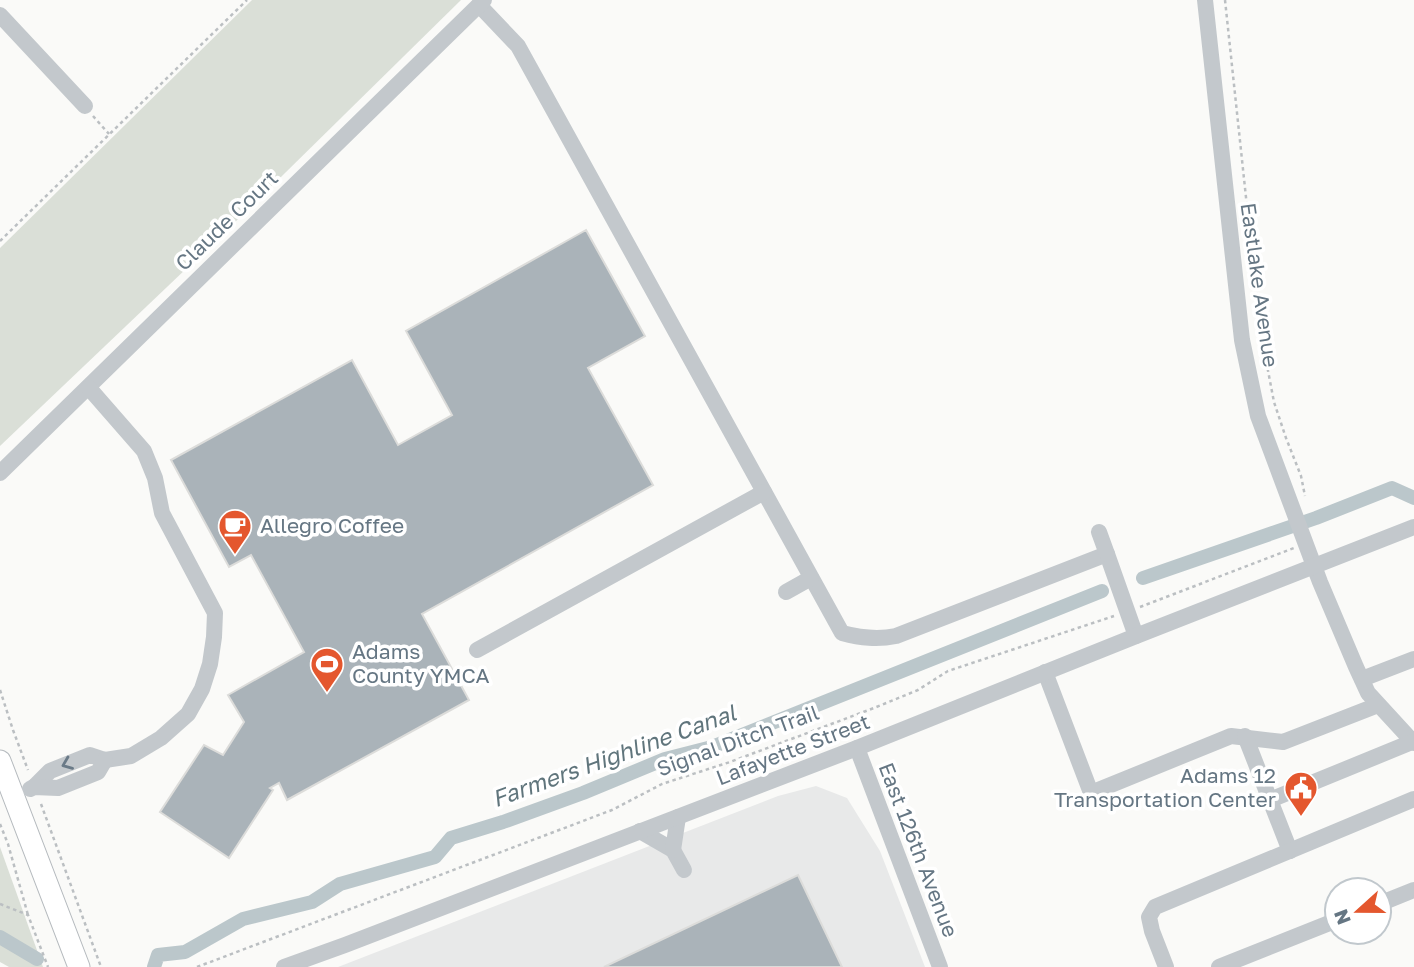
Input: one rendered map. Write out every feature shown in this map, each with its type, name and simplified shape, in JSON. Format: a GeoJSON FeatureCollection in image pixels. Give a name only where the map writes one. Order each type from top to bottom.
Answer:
{"type":"FeatureCollection","features":[{"type":"Feature","properties":{"kind":"main road"},"geometry":{"type":"LineString","coordinates":[[0,761],[79,967]]}},
{"type":"Feature","properties":{"kind":"street","name":"Eastlake Avenue"},"geometry":{"type":"LineString","coordinates":[[1205,0],[1242,340],[1258,416],[1345,643],[1368,693],[1413,743]]}},
{"type":"Feature","properties":{"kind":"street","name":"Claude Court"},"geometry":{"type":"LineString","coordinates":[[0,473],[481,3]]}},
{"type":"Feature","properties":{"kind":"street"},"geometry":{"type":"LineString","coordinates":[[481,3],[518,46],[842,633],[880,639],[896,636],[1107,554]]}},
{"type":"Feature","properties":{"kind":"street"},"geometry":{"type":"LineString","coordinates":[[0,15],[85,107]]}},
{"type":"Feature","properties":{"kind":"street"},"geometry":{"type":"LineString","coordinates":[[13,795],[34,787],[50,771],[90,755],[105,760],[131,755],[161,738],[188,714],[202,689],[210,664],[215,613],[162,513],[155,478],[144,451],[89,388]]}},
{"type":"Feature","properties":{"kind":"street"},"geometry":{"type":"LineString","coordinates":[[477,650],[764,492]]}},
{"type":"Feature","properties":{"kind":"street","name":"Lafayette Street"},"geometry":{"type":"LineString","coordinates":[[284,967],[857,748],[1136,635],[1414,527]]}},
{"type":"Feature","properties":{"kind":"street"},"geometry":{"type":"LineString","coordinates":[[1099,531],[1136,635]]}},
{"type":"Feature","properties":{"kind":"street"},"geometry":{"type":"LineString","coordinates":[[786,592],[811,578]]}},
{"type":"Feature","properties":{"kind":"street"},"geometry":{"type":"LineString","coordinates":[[1362,679],[1414,659]]}},
{"type":"Feature","properties":{"kind":"street"},"geometry":{"type":"LineString","coordinates":[[1045,672],[1091,793],[1231,736],[1283,742],[1378,705]]}},
{"type":"Feature","properties":{"kind":"street"},"geometry":{"type":"LineString","coordinates":[[1245,736],[1290,851]]}},
{"type":"Feature","properties":{"kind":"street"},"geometry":{"type":"LineString","coordinates":[[1270,800],[1413,743]]}},
{"type":"Feature","properties":{"kind":"street","name":"East 126th Avenue"},"geometry":{"type":"LineString","coordinates":[[857,748],[940,967]]}},
{"type":"Feature","properties":{"kind":"street"},"geometry":{"type":"LineString","coordinates":[[1166,967],[1149,917],[1155,907],[1414,799]]}},
{"type":"Feature","properties":{"kind":"street"},"geometry":{"type":"LineString","coordinates":[[673,850],[678,817]]}},
{"type":"Feature","properties":{"kind":"street"},"geometry":{"type":"LineString","coordinates":[[640,831],[673,850],[684,870]]}},
{"type":"Feature","properties":{"kind":"street"},"geometry":{"type":"LineString","coordinates":[[1393,898],[1414,890]]}},
{"type":"Feature","properties":{"kind":"street"},"geometry":{"type":"LineString","coordinates":[[1219,967],[1323,926]]}},
{"type":"Feature","properties":{"kind":"path"},"geometry":{"type":"LineString","coordinates":[[0,241],[247,0]]}},
{"type":"Feature","properties":{"kind":"path"},"geometry":{"type":"LineString","coordinates":[[1224,0],[1262,342],[1274,402],[1301,477],[1304,495]]}},
{"type":"Feature","properties":{"kind":"path"},"geometry":{"type":"LineString","coordinates":[[85,107],[110,134]]}},
{"type":"Feature","properties":{"kind":"path","name":"Signal Ditch Trail"},"geometry":{"type":"LineString","coordinates":[[197,967],[612,810],[662,784],[730,762],[874,708],[918,690],[948,671],[1128,611],[1292,548]]}},
{"type":"Feature","properties":{"kind":"path"},"geometry":{"type":"LineString","coordinates":[[0,690],[28,770]]}},
{"type":"Feature","properties":{"kind":"path"},"geometry":{"type":"LineString","coordinates":[[41,804],[101,967]]}},
{"type":"Feature","properties":{"kind":"path"},"geometry":{"type":"LineString","coordinates":[[0,824],[28,915],[48,967]]}},
{"type":"Feature","properties":{"kind":"path"},"geometry":{"type":"LineString","coordinates":[[0,904],[28,915]]}},
{"type":"Feature","properties":{"kind":"shaded area"},"geometry":{"type":"Polygon","coordinates":[[[252,0],[461,0],[230,227],[0,446],[0,248],[252,0]]]}},
{"type":"Feature","properties":{"kind":"shaded area"},"geometry":{"type":"Polygon","coordinates":[[[816,786],[847,798],[880,851],[925,967],[338,967],[778,796],[816,786]]]}},
{"type":"Feature","properties":{"kind":"shaded area"},"geometry":{"type":"Polygon","coordinates":[[[0,847],[43,967],[9,967],[0,962],[0,847]]]}},
{"type":"Feature","properties":{"kind":"building"},"geometry":{"type":"Polygon","coordinates":[[[586,230],[645,336],[588,368],[653,485],[422,614],[469,700],[287,800],[279,783],[270,788],[273,790],[229,858],[160,812],[204,745],[223,755],[244,722],[228,695],[304,652],[251,555],[229,567],[171,460],[352,360],[398,445],[452,415],[406,331],[586,230]]]}},
{"type":"Feature","properties":{"kind":"building"},"geometry":{"type":"Polygon","coordinates":[[[798,875],[842,967],[604,967],[798,875]]]}},
{"type":"Feature","properties":{"kind":"waterway","name":"Farmers Highline Canal"},"geometry":{"type":"LineString","coordinates":[[1143,578],[1316,518],[1392,488],[1414,498]]}},
{"type":"Feature","properties":{"kind":"waterway","name":"Farmers Highline Canal"},"geometry":{"type":"LineString","coordinates":[[154,967],[158,955],[185,952],[243,919],[312,902],[340,884],[435,857],[451,838],[583,793],[665,759],[712,747],[1102,591]]}},
{"type":"Feature","properties":{"kind":"waterway"},"geometry":{"type":"LineString","coordinates":[[0,937],[37,959]]}},
{"type":"Feature","properties":{"kind":"place","name":"Allegro Coffee"},"geometry":{"type":"Point","coordinates":[235,556]}},
{"type":"Feature","properties":{"kind":"place","name":"Adams County YMCA"},"geometry":{"type":"Point","coordinates":[327,694]}},
{"type":"Feature","properties":{"kind":"place","name":"Adams 12 Transportation Center"},"geometry":{"type":"Point","coordinates":[1301,818]}}]}
